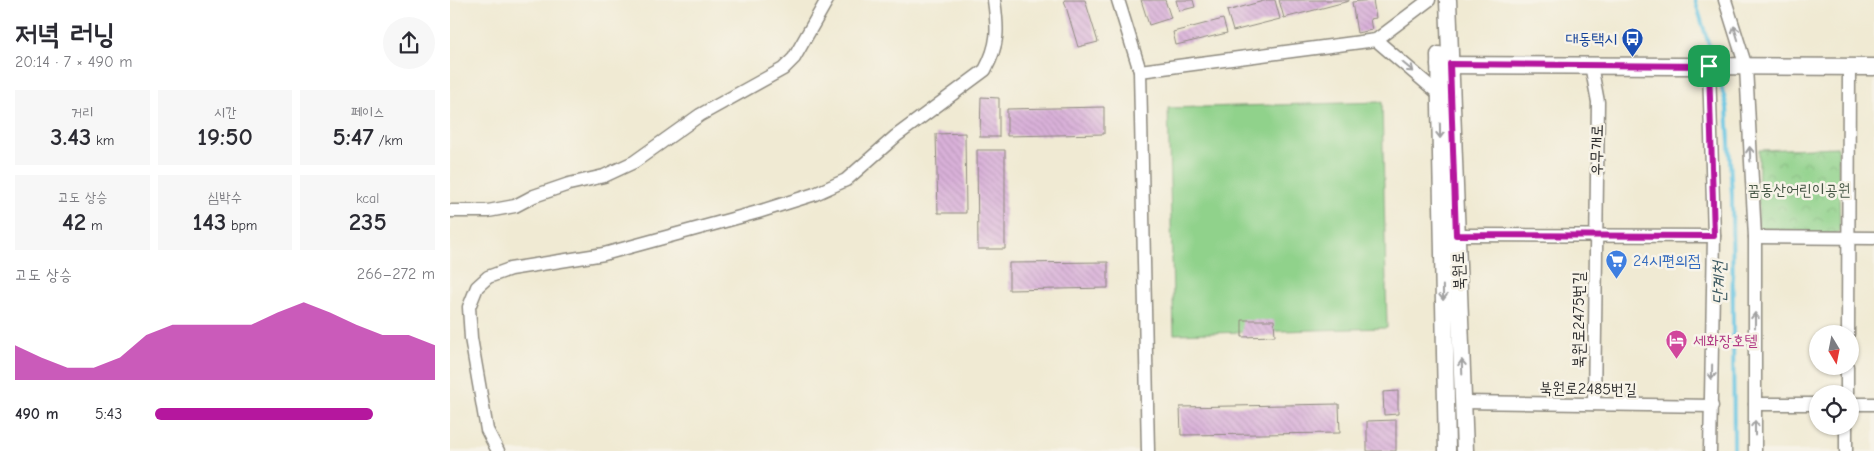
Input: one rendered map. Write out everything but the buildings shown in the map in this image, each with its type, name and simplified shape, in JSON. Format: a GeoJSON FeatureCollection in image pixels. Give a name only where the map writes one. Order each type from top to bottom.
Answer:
{"type":"FeatureCollection","features":[{"type":"Feature","properties":{"kind":"street"},"geometry":{"type":"LineString","coordinates":[[450,211],[488,211],[515,206],[552,190],[604,176],[634,162],[700,115],[783,69],[794,58],[828,0]]}},
{"type":"Feature","properties":{"kind":"street"},"geometry":{"type":"LineString","coordinates":[[498,451],[488,430],[471,338],[469,307],[477,287],[488,276],[510,269],[604,254],[749,215],[815,194],[846,180],[896,136],[985,70],[994,55],[998,31],[994,0]]}},
{"type":"Feature","properties":{"kind":"street"},"geometry":{"type":"LineString","coordinates":[[1118,0],[1140,72],[1148,451]]}},
{"type":"Feature","properties":{"kind":"street"},"geometry":{"type":"LineString","coordinates":[[1140,72],[1376,40],[1429,0]]}},
{"type":"Feature","properties":{"kind":"street","name":"북원로"},"geometry":{"type":"LineString","coordinates":[[1438,0],[1445,65],[1456,235],[1465,451]]}},
{"type":"Feature","properties":{"kind":"street","name":"북원로"},"geometry":{"type":"LineString","coordinates":[[1447,451],[1439,94],[1445,65],[1448,0]]}},
{"type":"Feature","properties":{"kind":"street"},"geometry":{"type":"LineString","coordinates":[[1725,0],[1743,66],[1755,237],[1755,451]]}},
{"type":"Feature","properties":{"kind":"street"},"geometry":{"type":"LineString","coordinates":[[1376,40],[1439,94]]}},
{"type":"Feature","properties":{"kind":"street"},"geometry":{"type":"LineString","coordinates":[[1445,65],[1874,67]]}},
{"type":"Feature","properties":{"kind":"street","name":"우무개로"},"geometry":{"type":"LineString","coordinates":[[1591,66],[1598,102],[1595,236]]}},
{"type":"Feature","properties":{"kind":"street"},"geometry":{"type":"LineString","coordinates":[[1710,66],[1714,236],[1710,451]]}},
{"type":"Feature","properties":{"kind":"street"},"geometry":{"type":"LineString","coordinates":[[1848,325],[1850,237],[1849,66]]}},
{"type":"Feature","properties":{"kind":"street"},"geometry":{"type":"LineString","coordinates":[[1456,235],[1714,236]]}},
{"type":"Feature","properties":{"kind":"street","name":"북원로2475번길"},"geometry":{"type":"LineString","coordinates":[[1594,404],[1595,236]]}},
{"type":"Feature","properties":{"kind":"street"},"geometry":{"type":"LineString","coordinates":[[1755,237],[1874,238]]}},
{"type":"Feature","properties":{"kind":"street","name":"북원로2485번길"},"geometry":{"type":"LineString","coordinates":[[1463,402],[1712,406]]}},
{"type":"Feature","properties":{"kind":"street"},"geometry":{"type":"LineString","coordinates":[[1755,404],[1809,404]]}},
{"type":"Feature","properties":{"kind":"street"},"geometry":{"type":"LineString","coordinates":[[1859,404],[1874,404]]}},
{"type":"Feature","properties":{"kind":"street"},"geometry":{"type":"LineString","coordinates":[[1846,435],[1846,451]]}},
{"type":"Feature","properties":{"kind":"green space"},"geometry":{"type":"Polygon","coordinates":[[[1382,102],[1387,328],[1174,334],[1168,108],[1382,102]]]}},
{"type":"Feature","properties":{"kind":"green space","name":"꿈동산어린이공원"},"geometry":{"type":"Polygon","coordinates":[[[1838,147],[1840,229],[1837,234],[1762,234],[1758,228],[1759,150],[1838,147]]]}},
{"type":"Feature","properties":{"kind":"waterway","name":"단계천"},"geometry":{"type":"LineString","coordinates":[[1695,0],[1714,62]]}},
{"type":"Feature","properties":{"kind":"waterway","name":"단계천"},"geometry":{"type":"LineString","coordinates":[[1717,71],[1727,107],[1732,195],[1734,451]]}},
{"type":"Feature","properties":{"kind":"place","name":"대동택시"},"geometry":{"type":"Point","coordinates":[1633,57]}},
{"type":"Feature","properties":{"kind":"place","name":"24시편의점"},"geometry":{"type":"Point","coordinates":[1617,279]}},
{"type":"Feature","properties":{"kind":"place","name":"세화장호텔"},"geometry":{"type":"Point","coordinates":[1677,359]}},
{"type":"Feature","properties":{"kind":"route"},"geometry":{"type":"LineString","coordinates":[[1450,64],[1709,66],[1714,236],[1456,235],[1450,64]]}}]}
